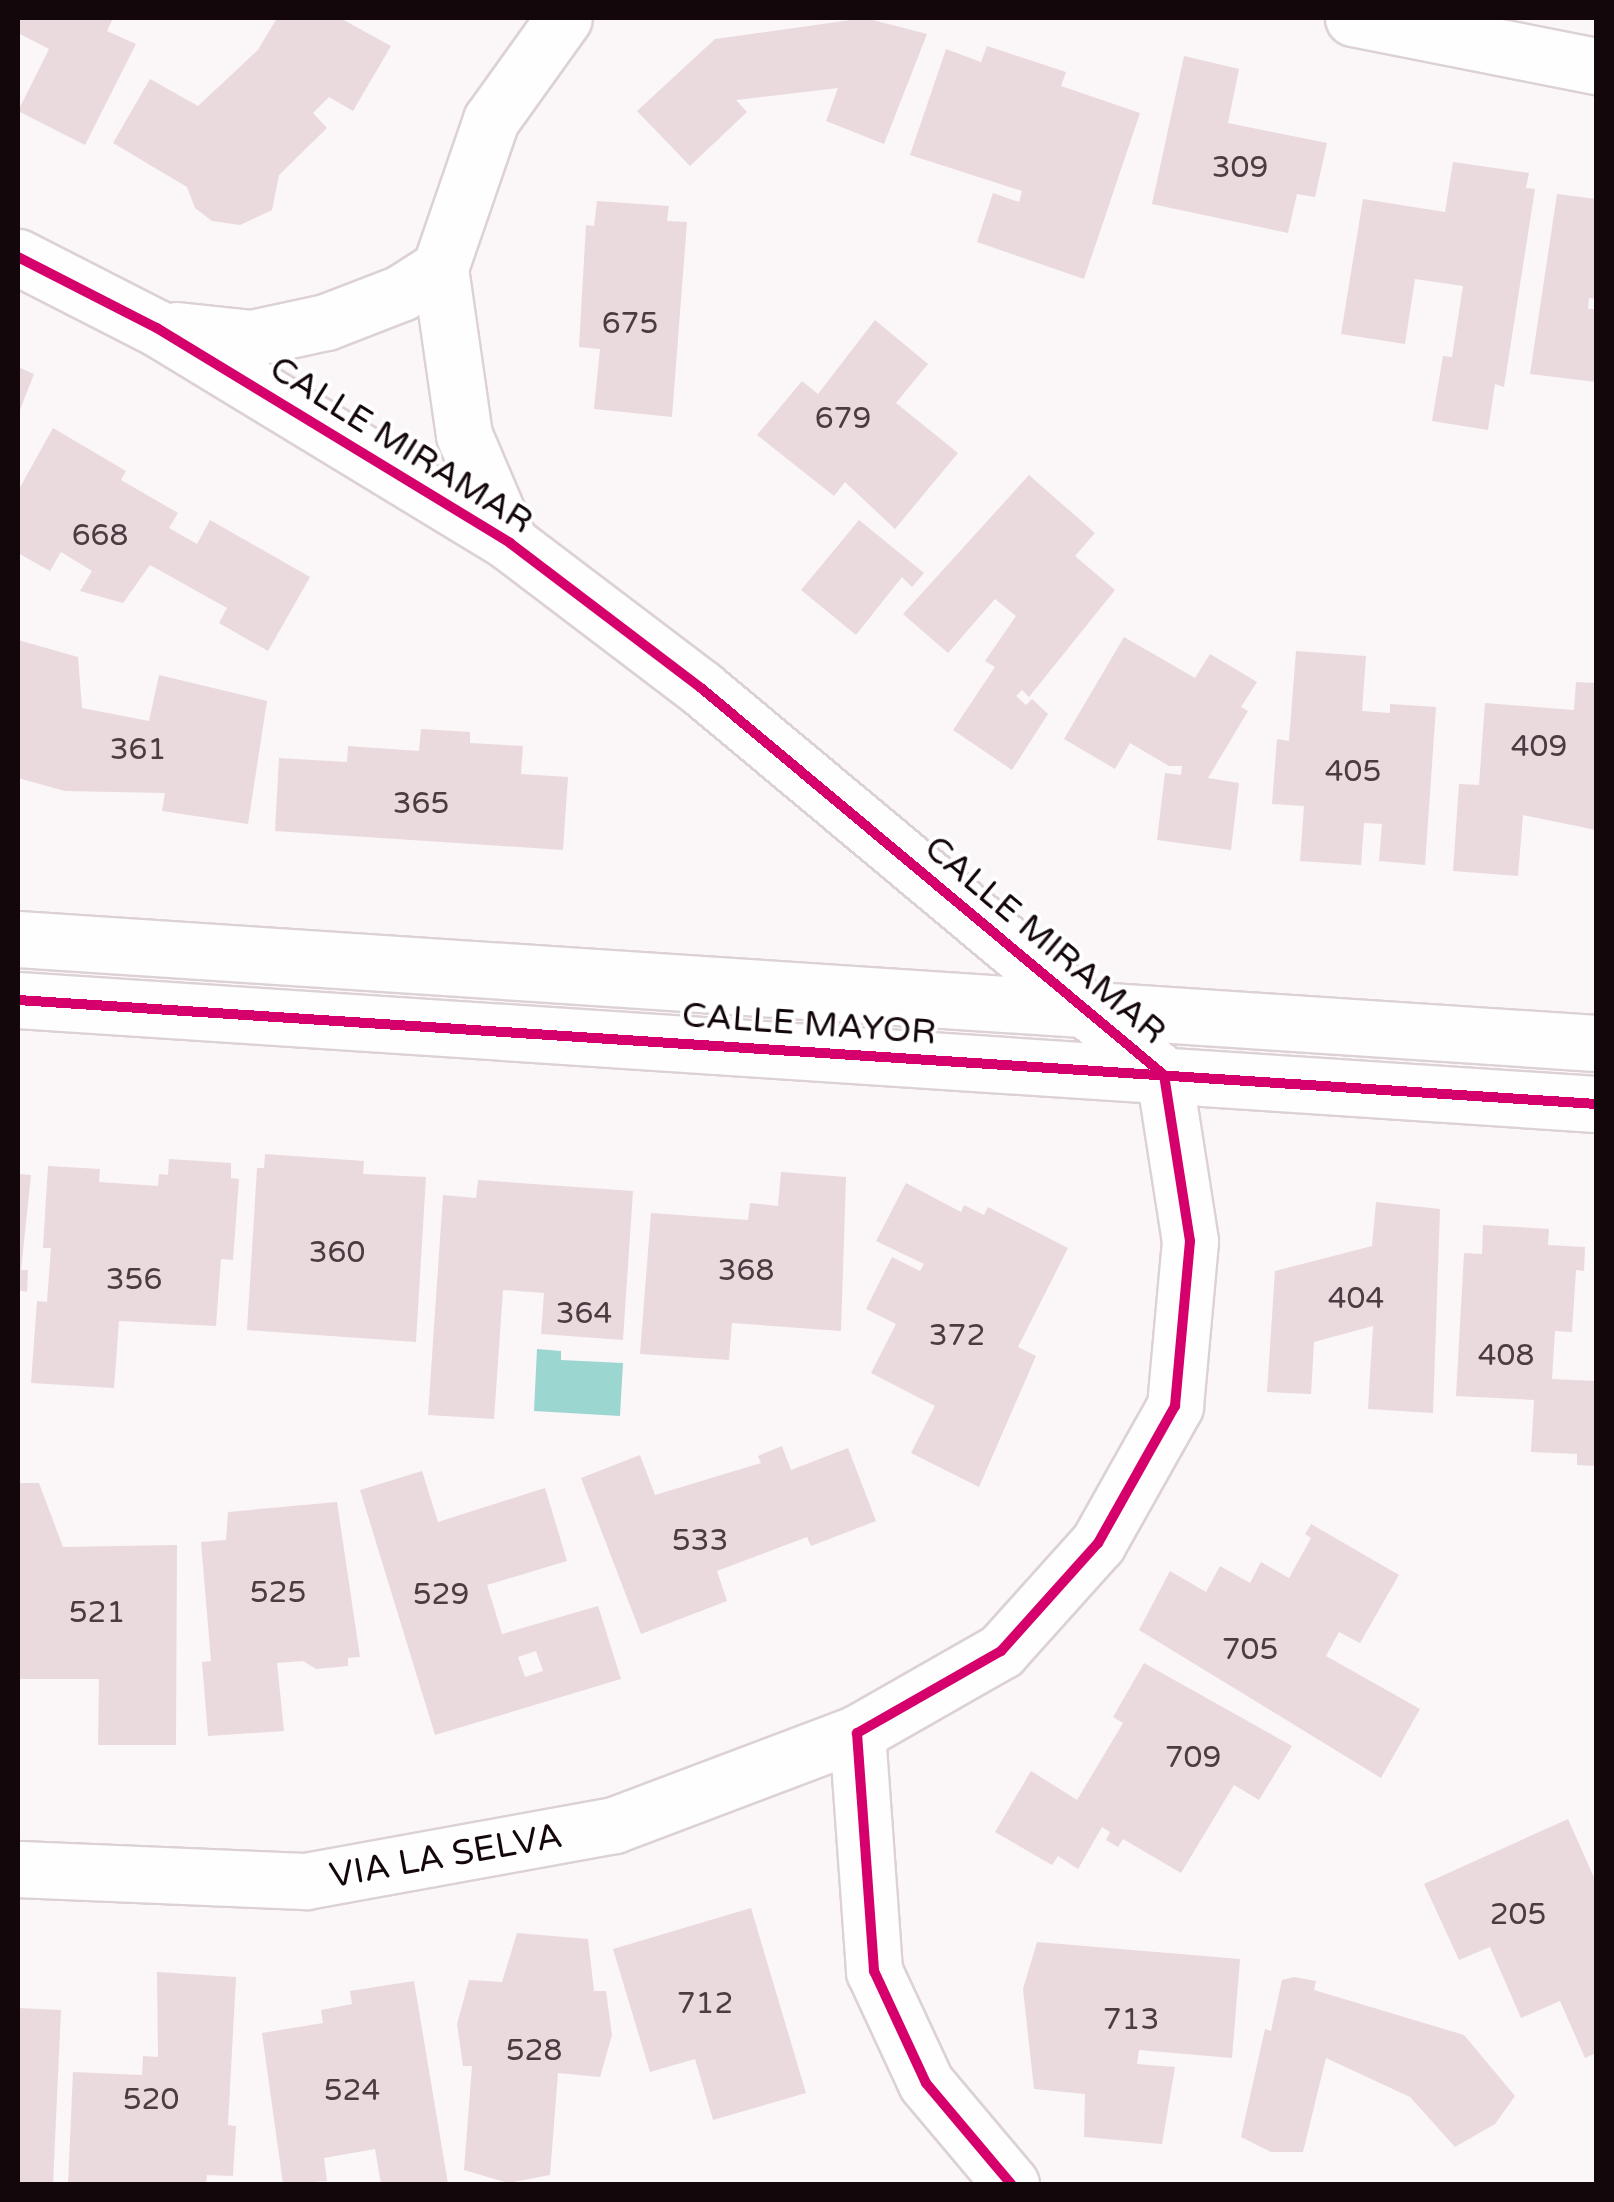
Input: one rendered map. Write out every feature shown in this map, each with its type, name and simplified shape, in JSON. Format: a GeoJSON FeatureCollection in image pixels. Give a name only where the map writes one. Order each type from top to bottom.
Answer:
{"type":"FeatureCollection","features":[{"type":"Feature","properties":{"kind":"street"},"geometry":{"type":"LineString","coordinates":[[510,543],[464,435],[440,268],[491,120],[564,18]]}},
{"type":"Feature","properties":{"kind":"street"},"geometry":{"type":"LineString","coordinates":[[1353,18],[1596,66]]}},
{"type":"Feature","properties":{"kind":"street","name":"CALLE MIRAMAR"},"geometry":{"type":"LineString","coordinates":[[18,257],[157,328],[510,543],[701,688],[1164,1075],[1190,1242],[1175,1406],[1098,1544],[1000,1652],[857,1733]]}},
{"type":"Feature","properties":{"kind":"street"},"geometry":{"type":"LineString","coordinates":[[157,328],[252,338],[326,322],[401,292],[440,268]]}},
{"type":"Feature","properties":{"kind":"street","name":"CALLE MAYOR"},"geometry":{"type":"LineString","coordinates":[[18,940],[1090,1013],[1596,1043]]}},
{"type":"Feature","properties":{"kind":"street","name":"CALLE MAYOR"},"geometry":{"type":"LineString","coordinates":[[18,1000],[1596,1104]]}},
{"type":"Feature","properties":{"kind":"street"},"geometry":{"type":"LineString","coordinates":[[857,1733],[874,1971],[926,2084],[1011,2184]]}},
{"type":"Feature","properties":{"kind":"street","name":"VIA LA SELVA"},"geometry":{"type":"LineString","coordinates":[[18,1869],[306,1881],[614,1825],[857,1733]]}},
{"type":"Feature","properties":{"kind":"water"},"geometry":{"type":"Polygon","coordinates":[[[537,1349],[561,1351],[561,1360],[623,1363],[620,1416],[534,1411],[537,1349]]]}},
{"type":"Feature","properties":{"kind":"building"},"geometry":{"type":"Polygon","coordinates":[[[18,18],[113,18],[107,31],[136,44],[85,145],[18,111],[49,49],[18,33],[18,18]]]}},
{"type":"Feature","properties":{"kind":"building"},"geometry":{"type":"Polygon","coordinates":[[[277,18],[340,18],[391,46],[353,111],[329,97],[313,113],[327,128],[279,175],[272,210],[240,225],[212,221],[195,208],[187,187],[113,143],[150,79],[198,106],[258,50],[277,18]]]}},
{"type":"Feature","properties":{"kind":"building"},"geometry":{"type":"Polygon","coordinates":[[[865,18],[927,34],[884,144],[826,121],[838,88],[736,100],[747,112],[690,166],[637,111],[715,39],[865,18]]]}},
{"type":"Feature","properties":{"kind":"building"},"geometry":{"type":"Polygon","coordinates":[[[987,46],[1066,72],[1061,86],[1140,113],[1084,279],[977,242],[993,193],[1019,202],[1022,191],[910,155],[946,49],[981,62],[987,46]]]}},
{"type":"Feature","properties":{"kind":"building"},"geometry":{"type":"Polygon","coordinates":[[[1184,56],[1239,69],[1228,123],[1327,143],[1315,197],[1297,194],[1288,233],[1152,204],[1184,56]]]}},
{"type":"Feature","properties":{"kind":"building"},"geometry":{"type":"Polygon","coordinates":[[[1453,162],[1529,173],[1526,188],[1535,189],[1504,387],[1495,384],[1488,430],[1432,421],[1443,356],[1452,357],[1463,286],[1415,279],[1405,344],[1341,334],[1363,199],[1445,212],[1453,162]]]}},
{"type":"Feature","properties":{"kind":"building"},"geometry":{"type":"Polygon","coordinates":[[[1557,194],[1596,199],[1596,299],[1589,298],[1588,309],[1596,309],[1596,382],[1530,374],[1557,194]]]}},
{"type":"Feature","properties":{"kind":"building"},"geometry":{"type":"Polygon","coordinates":[[[597,201],[669,206],[667,221],[687,222],[672,417],[594,409],[600,349],[579,347],[586,225],[594,226],[597,201]]]}},
{"type":"Feature","properties":{"kind":"building"},"geometry":{"type":"Polygon","coordinates":[[[875,320],[928,364],[896,403],[958,453],[895,529],[845,482],[834,496],[757,435],[802,381],[818,394],[875,320]]]}},
{"type":"Feature","properties":{"kind":"building"},"geometry":{"type":"Polygon","coordinates":[[[18,367],[34,374],[18,415],[18,367]]]}},
{"type":"Feature","properties":{"kind":"building"},"geometry":{"type":"Polygon","coordinates":[[[53,428],[126,471],[121,480],[178,513],[169,528],[197,544],[210,520],[310,577],[268,651],[219,623],[227,608],[150,565],[123,603],[80,591],[92,571],[61,552],[50,571],[18,553],[18,491],[53,428]]]}},
{"type":"Feature","properties":{"kind":"building"},"geometry":{"type":"Polygon","coordinates":[[[1029,475],[1095,533],[1075,556],[1115,590],[1029,697],[1022,690],[1016,696],[1026,705],[1032,699],[1048,714],[1012,770],[953,730],[995,667],[985,661],[1016,616],[995,599],[948,653],[903,614],[1029,475]]]}},
{"type":"Feature","properties":{"kind":"building"},"geometry":{"type":"Polygon","coordinates":[[[859,520],[924,573],[912,587],[902,577],[856,635],[801,590],[859,520]]]}},
{"type":"Feature","properties":{"kind":"building"},"geometry":{"type":"Polygon","coordinates":[[[1124,637],[1195,678],[1210,654],[1257,682],[1241,707],[1248,711],[1208,778],[1239,783],[1231,850],[1157,840],[1165,773],[1181,775],[1182,766],[1169,766],[1130,743],[1115,769],[1064,739],[1124,637]]]}},
{"type":"Feature","properties":{"kind":"building"},"geometry":{"type":"Polygon","coordinates":[[[18,640],[78,657],[82,708],[149,721],[159,675],[267,701],[248,824],[162,811],[165,793],[65,791],[18,778],[18,640]]]}},
{"type":"Feature","properties":{"kind":"building"},"geometry":{"type":"Polygon","coordinates":[[[1296,651],[1366,656],[1362,711],[1390,713],[1390,704],[1436,707],[1425,865],[1379,861],[1382,824],[1364,823],[1361,865],[1300,861],[1304,806],[1272,804],[1277,739],[1289,741],[1296,651]]]}},
{"type":"Feature","properties":{"kind":"building"},"geometry":{"type":"Polygon","coordinates":[[[1576,682],[1596,683],[1596,830],[1523,815],[1518,876],[1453,871],[1459,784],[1479,785],[1485,703],[1574,710],[1576,682]]]}},
{"type":"Feature","properties":{"kind":"building"},"geometry":{"type":"Polygon","coordinates":[[[421,729],[470,732],[470,743],[523,746],[521,774],[568,777],[563,850],[275,831],[279,758],[347,762],[348,746],[419,751],[421,729]]]}},
{"type":"Feature","properties":{"kind":"building"},"geometry":{"type":"Polygon","coordinates":[[[265,1154],[364,1161],[363,1174],[426,1177],[416,1342],[247,1330],[257,1168],[264,1168],[265,1154]]]}},
{"type":"Feature","properties":{"kind":"building"},"geometry":{"type":"Polygon","coordinates":[[[169,1159],[231,1163],[231,1178],[239,1179],[233,1260],[221,1259],[216,1326],[119,1321],[114,1388],[31,1383],[37,1301],[47,1302],[51,1248],[43,1248],[48,1166],[100,1169],[99,1182],[158,1186],[159,1174],[168,1175],[169,1159]]]}},
{"type":"Feature","properties":{"kind":"building"},"geometry":{"type":"Polygon","coordinates":[[[781,1172],[846,1177],[841,1331],[732,1323],[729,1360],[640,1354],[651,1213],[748,1220],[750,1203],[778,1206],[781,1172]]]}},
{"type":"Feature","properties":{"kind":"building"},"geometry":{"type":"Polygon","coordinates":[[[18,1174],[31,1175],[21,1270],[28,1270],[27,1292],[18,1290],[18,1174]]]}},
{"type":"Feature","properties":{"kind":"building"},"geometry":{"type":"Polygon","coordinates":[[[478,1180],[633,1191],[623,1340],[541,1334],[544,1293],[503,1290],[494,1419],[428,1415],[443,1195],[476,1198],[478,1180]]]}},
{"type":"Feature","properties":{"kind":"building"},"geometry":{"type":"Polygon","coordinates":[[[906,1183],[961,1212],[964,1205],[984,1215],[988,1207],[1068,1248],[1018,1347],[1036,1356],[979,1487],[911,1453],[935,1406],[871,1373],[896,1324],[866,1309],[892,1257],[920,1271],[924,1264],[876,1241],[906,1183]]]}},
{"type":"Feature","properties":{"kind":"building"},"geometry":{"type":"Polygon","coordinates":[[[1376,1202],[1440,1209],[1433,1413],[1368,1409],[1373,1326],[1314,1342],[1311,1394],[1267,1392],[1275,1271],[1372,1246],[1376,1202]]]}},
{"type":"Feature","properties":{"kind":"building"},"geometry":{"type":"Polygon","coordinates":[[[1483,1225],[1549,1229],[1548,1245],[1585,1247],[1584,1271],[1576,1270],[1572,1332],[1555,1331],[1552,1379],[1596,1381],[1596,1466],[1577,1465],[1577,1454],[1531,1452],[1534,1400],[1456,1396],[1464,1253],[1482,1254],[1483,1225]]]}},
{"type":"Feature","properties":{"kind":"building"},"geometry":{"type":"Polygon","coordinates":[[[782,1446],[791,1470],[848,1448],[876,1521],[811,1546],[807,1537],[717,1571],[727,1601],[641,1634],[581,1478],[640,1455],[655,1495],[761,1463],[758,1456],[782,1446]]]}},
{"type":"Feature","properties":{"kind":"building"},"geometry":{"type":"Polygon","coordinates":[[[422,1471],[438,1522],[545,1488],[567,1561],[487,1585],[502,1634],[598,1606],[621,1679],[435,1735],[360,1490],[422,1471]],[[536,1651],[518,1657],[525,1677],[543,1671],[536,1651]]]}},
{"type":"Feature","properties":{"kind":"building"},"geometry":{"type":"Polygon","coordinates":[[[18,1483],[39,1483],[63,1547],[177,1545],[176,1745],[98,1745],[99,1679],[18,1679],[18,1483]]]}},
{"type":"Feature","properties":{"kind":"building"},"geometry":{"type":"Polygon","coordinates":[[[337,1502],[360,1657],[348,1658],[348,1666],[316,1669],[303,1661],[277,1663],[284,1731],[208,1736],[202,1662],[211,1661],[201,1542],[226,1540],[228,1512],[337,1502]]]}},
{"type":"Feature","properties":{"kind":"building"},"geometry":{"type":"Polygon","coordinates":[[[1311,1524],[1399,1575],[1360,1643],[1339,1632],[1326,1656],[1420,1709],[1381,1778],[1139,1630],[1170,1571],[1206,1592],[1220,1566],[1250,1583],[1261,1562],[1289,1578],[1311,1538],[1305,1534],[1311,1524]]]}},
{"type":"Feature","properties":{"kind":"building"},"geometry":{"type":"Polygon","coordinates":[[[1144,1663],[1292,1746],[1259,1800],[1234,1785],[1181,1873],[1123,1839],[1118,1847],[1106,1840],[1110,1832],[1102,1827],[1078,1869],[1058,1856],[1052,1865],[995,1832],[1031,1771],[1077,1800],[1123,1723],[1113,1717],[1144,1663]]]}},
{"type":"Feature","properties":{"kind":"building"},"geometry":{"type":"Polygon","coordinates":[[[1568,1819],[1596,1882],[1596,2053],[1585,2058],[1560,2001],[1521,2018],[1490,1947],[1459,1960],[1424,1884],[1568,1819]]]}},
{"type":"Feature","properties":{"kind":"building"},"geometry":{"type":"Polygon","coordinates":[[[751,1908],[806,2093],[713,2120],[695,2059],[650,2072],[613,1949],[751,1908]]]}},
{"type":"Feature","properties":{"kind":"building"},"geometry":{"type":"Polygon","coordinates":[[[517,1933],[588,1939],[594,1991],[606,1991],[612,2035],[600,2077],[558,2073],[550,2175],[508,2183],[464,2170],[472,2066],[463,2066],[457,2024],[469,1980],[502,1982],[517,1933]]]}},
{"type":"Feature","properties":{"kind":"building"},"geometry":{"type":"Polygon","coordinates":[[[1037,1942],[1240,1959],[1232,2058],[1139,2050],[1137,2064],[1175,2067],[1162,2144],[1084,2137],[1085,2094],[1034,2089],[1023,1989],[1037,1942]]]}},
{"type":"Feature","properties":{"kind":"building"},"geometry":{"type":"Polygon","coordinates":[[[157,1972],[236,1977],[228,2125],[236,2126],[233,2176],[207,2175],[206,2184],[68,2184],[73,2072],[142,2075],[143,2056],[158,2057],[157,1972]]]}},
{"type":"Feature","properties":{"kind":"building"},"geometry":{"type":"Polygon","coordinates":[[[1294,1977],[1316,1981],[1314,1990],[1464,2035],[1515,2096],[1495,2124],[1455,2147],[1410,2097],[1326,2058],[1303,2152],[1271,2152],[1241,2137],[1265,2029],[1271,2031],[1282,1980],[1294,1977]]]}},
{"type":"Feature","properties":{"kind":"building"},"geometry":{"type":"Polygon","coordinates":[[[414,1981],[448,2184],[381,2184],[375,2149],[324,2158],[327,2181],[283,2184],[262,2033],[323,2023],[321,2010],[352,2004],[350,1991],[414,1981]]]}},
{"type":"Feature","properties":{"kind":"building"},"geometry":{"type":"Polygon","coordinates":[[[18,2008],[61,2010],[53,2184],[18,2184],[18,2008]]]}},
{"type":"Feature","properties":{"kind":"cycle path"},"geometry":{"type":"LineString","coordinates":[[18,257],[157,328],[510,543],[701,688],[1164,1075],[1190,1241],[1175,1406],[1098,1543],[1001,1651],[857,1733],[874,1971],[926,2083],[1011,2184]]}},
{"type":"Feature","properties":{"kind":"cycle path"},"geometry":{"type":"LineString","coordinates":[[18,1000],[1596,1104]]}}]}
